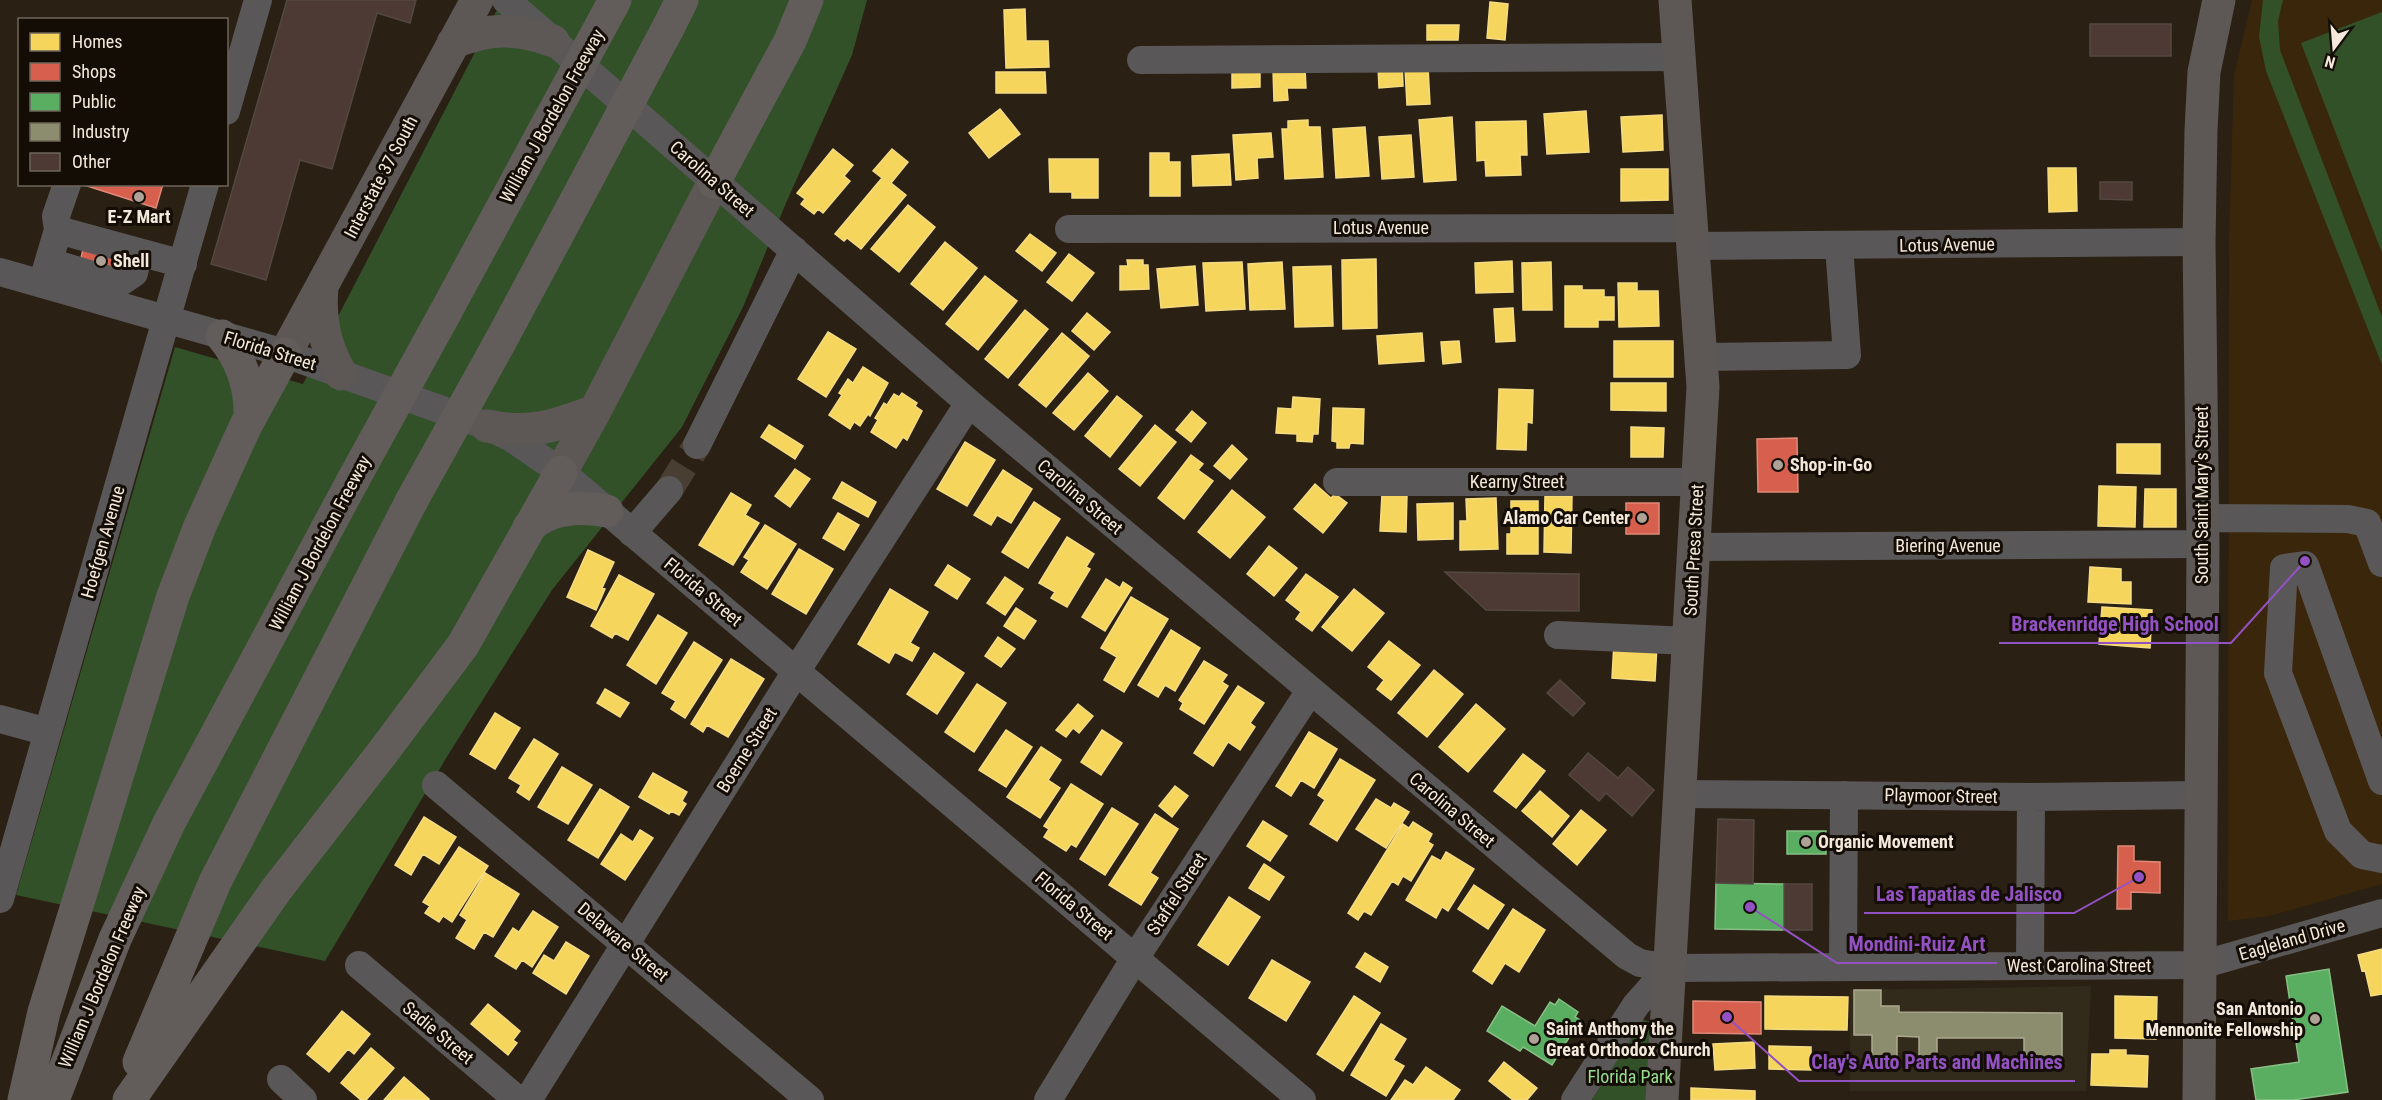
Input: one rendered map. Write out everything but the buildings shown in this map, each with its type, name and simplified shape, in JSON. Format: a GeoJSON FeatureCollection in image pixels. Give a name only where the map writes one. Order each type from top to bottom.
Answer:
{"type":"FeatureCollection","features":[{"type":"Feature","properties":{"kind":"highway","name":"William J Bordelon Freeway"},"geometry":{"type":"LineString","coordinates":[[53,1100],[115,939],[169,823],[615,0]]}},
{"type":"Feature","properties":{"kind":"highway"},"geometry":{"type":"LineString","coordinates":[[714,182],[790,41],[807,0]]}},
{"type":"Feature","properties":{"kind":"highway"},"geometry":{"type":"LineString","coordinates":[[124,1100],[215,882],[412,500],[500,342],[675,14]]}},
{"type":"Feature","properties":{"kind":"highway"},"geometry":{"type":"LineString","coordinates":[[222,336],[237,357],[244,372],[248,388],[250,417]]}},
{"type":"Feature","properties":{"kind":"highway"},"geometry":{"type":"LineString","coordinates":[[24,1100],[44,1012],[125,744],[173,596],[200,526],[250,417],[285,354]]}},
{"type":"Feature","properties":{"kind":"highway"},"geometry":{"type":"LineString","coordinates":[[129,1100],[276,890],[463,645],[561,472]]}},
{"type":"Feature","properties":{"kind":"highway"},"geometry":{"type":"LineString","coordinates":[[529,527],[536,520],[559,510],[591,508],[607,511]]}},
{"type":"Feature","properties":{"kind":"main road","name":"Interstate 37 South"},"geometry":{"type":"LineString","coordinates":[[285,354],[477,0]]}},
{"type":"Feature","properties":{"kind":"main road","name":"South Presa Street"},"geometry":{"type":"LineString","coordinates":[[1662,1100],[1703,387],[1694,237],[1675,0]]}},
{"type":"Feature","properties":{"kind":"main road","name":"South Saint Mary's Street"},"geometry":{"type":"LineString","coordinates":[[2199,1100],[2202,795],[2199,242],[2201,130],[2204,72],[2219,0]]}},
{"type":"Feature","properties":{"kind":"main road"},"geometry":{"type":"LineString","coordinates":[[453,43],[466,37],[495,30],[525,32],[553,41]]}},
{"type":"Feature","properties":{"kind":"main road"},"geometry":{"type":"LineString","coordinates":[[561,472],[714,182]]}},
{"type":"Feature","properties":{"kind":"main road"},"geometry":{"type":"LineString","coordinates":[[322,287],[322,326],[329,351],[341,374]]}},
{"type":"Feature","properties":{"kind":"main road"},"geometry":{"type":"LineString","coordinates":[[487,426],[514,430],[542,429],[595,411]]}},
{"type":"Feature","properties":{"kind":"street"},"geometry":{"type":"LineString","coordinates":[[228,104],[258,0]]}},
{"type":"Feature","properties":{"kind":"street","name":"Carolina Street"},"geometry":{"type":"LineString","coordinates":[[506,0],[969,403],[1627,956],[1640,963],[1669,968]]}},
{"type":"Feature","properties":{"kind":"street"},"geometry":{"type":"LineString","coordinates":[[1141,60],[1680,57]]}},
{"type":"Feature","properties":{"kind":"street"},"geometry":{"type":"LineString","coordinates":[[66,186],[56,216],[58,230],[46,273],[119,283],[134,273],[139,252]]}},
{"type":"Feature","properties":{"kind":"street","name":"Hoefgen Avenue"},"geometry":{"type":"LineString","coordinates":[[0,899],[205,186]]}},
{"type":"Feature","properties":{"kind":"street","name":"Lotus Avenue"},"geometry":{"type":"LineString","coordinates":[[1069,229],[1694,237],[1839,246],[2199,242]]}},
{"type":"Feature","properties":{"kind":"street"},"geometry":{"type":"LineString","coordinates":[[58,230],[183,264]]}},
{"type":"Feature","properties":{"kind":"street"},"geometry":{"type":"LineString","coordinates":[[1701,357],[1847,355],[1839,246]]}},
{"type":"Feature","properties":{"kind":"street"},"geometry":{"type":"LineString","coordinates":[[697,445],[794,250]]}},
{"type":"Feature","properties":{"kind":"street","name":"Florida Street"},"geometry":{"type":"LineString","coordinates":[[0,272],[46,273],[167,320],[285,354],[487,426],[510,437],[561,472],[1302,1100]]}},
{"type":"Feature","properties":{"kind":"street","name":"Boerne Street"},"geometry":{"type":"LineString","coordinates":[[528,1100],[797,670],[969,403]]}},
{"type":"Feature","properties":{"kind":"street","name":"Kearny Street"},"geometry":{"type":"LineString","coordinates":[[1337,482],[1697,482]]}},
{"type":"Feature","properties":{"kind":"street"},"geometry":{"type":"LineString","coordinates":[[632,533],[669,490]]}},
{"type":"Feature","properties":{"kind":"street","name":"Biering Avenue"},"geometry":{"type":"LineString","coordinates":[[1694,547],[2202,531],[2348,519],[2367,523],[2382,563]]}},
{"type":"Feature","properties":{"kind":"street"},"geometry":{"type":"LineString","coordinates":[[2382,781],[2305,565],[2284,568],[2278,673],[2338,831],[2362,855],[2382,859]]}},
{"type":"Feature","properties":{"kind":"street"},"geometry":{"type":"LineString","coordinates":[[1558,635],[1689,641]]}},
{"type":"Feature","properties":{"kind":"street","name":"Staffel Street"},"geometry":{"type":"LineString","coordinates":[[1048,1100],[1135,958],[1310,691]]}},
{"type":"Feature","properties":{"kind":"street"},"geometry":{"type":"LineString","coordinates":[[0,719],[48,732]]}},
{"type":"Feature","properties":{"kind":"street","name":"Delaware Street"},"geometry":{"type":"LineString","coordinates":[[436,785],[810,1100]]}},
{"type":"Feature","properties":{"kind":"street","name":"Playmoor Street"},"geometry":{"type":"LineString","coordinates":[[1680,794],[2031,797],[2202,795]]}},
{"type":"Feature","properties":{"kind":"street"},"geometry":{"type":"LineString","coordinates":[[1843,967],[1844,795]]}},
{"type":"Feature","properties":{"kind":"street"},"geometry":{"type":"LineString","coordinates":[[2030,966],[2031,797]]}},
{"type":"Feature","properties":{"kind":"street","name":"Eagleland Drive"},"geometry":{"type":"LineString","coordinates":[[2201,965],[2382,913]]}},
{"type":"Feature","properties":{"kind":"street","name":"West Carolina Street"},"geometry":{"type":"LineString","coordinates":[[1669,968],[2201,965]]}},
{"type":"Feature","properties":{"kind":"street","name":"Sadie Street"},"geometry":{"type":"LineString","coordinates":[[359,966],[518,1100]]}},
{"type":"Feature","properties":{"kind":"street"},"geometry":{"type":"LineString","coordinates":[[1575,1100],[1636,1005],[1669,968]]}},
{"type":"Feature","properties":{"kind":"street"},"geometry":{"type":"LineString","coordinates":[[280,1079],[303,1100]]}},
{"type":"Feature","properties":{"kind":"shaded area"},"geometry":{"type":"Polygon","coordinates":[[[2252,0],[2382,0],[2382,884],[2270,916],[2228,921],[2229,237],[2234,75],[2252,0]]]}},
{"type":"Feature","properties":{"kind":"shaded area"},"geometry":{"type":"Polygon","coordinates":[[[2091,986],[2086,1091],[1850,1091],[1850,990],[2091,986]]]}},
{"type":"Feature","properties":{"kind":"green space"},"geometry":{"type":"Polygon","coordinates":[[[502,0],[867,0],[852,55],[786,203],[743,307],[682,427],[552,590],[448,755],[325,961],[16,895],[175,347],[303,384],[502,0]]]}},
{"type":"Feature","properties":{"kind":"green space"},"geometry":{"type":"Polygon","coordinates":[[[2263,0],[2283,0],[2278,21],[2280,50],[2382,317],[2382,365],[2266,71],[2259,37],[2263,0]]]}},
{"type":"Feature","properties":{"kind":"green space"},"geometry":{"type":"Polygon","coordinates":[[[2382,12],[2382,253],[2301,43],[2382,12]]]}},
{"type":"Feature","properties":{"kind":"green space","name":"Florida Park"},"geometry":{"type":"Polygon","coordinates":[[[1640,1019],[1651,1022],[1650,1100],[1592,1100],[1640,1019]]]}},
{"type":"Feature","properties":{"kind":"tunnel"},"geometry":{"type":"LineString","coordinates":[[669,490],[697,445]]}},
{"type":"Feature","properties":{"kind":"place","name":"E-Z Mart"},"geometry":{"type":"Point","coordinates":[139,197]}},
{"type":"Feature","properties":{"kind":"place","name":"Shell"},"geometry":{"type":"Point","coordinates":[101,261]}},
{"type":"Feature","properties":{"kind":"place","name":"Shop-in-Go"},"geometry":{"type":"Point","coordinates":[1778,465]}},
{"type":"Feature","properties":{"kind":"place","name":"Alamo Car Center"},"geometry":{"type":"Point","coordinates":[1642,518]}},
{"type":"Feature","properties":{"kind":"place","name":"Brackenridge High School"},"geometry":{"type":"Point","coordinates":[2305,561]}},
{"type":"Feature","properties":{"kind":"place","name":"Organic Movement"},"geometry":{"type":"Point","coordinates":[1806,842]}},
{"type":"Feature","properties":{"kind":"place","name":"Las Tapatias de Jalisco"},"geometry":{"type":"Point","coordinates":[2139,877]}},
{"type":"Feature","properties":{"kind":"place","name":"Mondini-Ruiz Art"},"geometry":{"type":"Point","coordinates":[1750,907]}},
{"type":"Feature","properties":{"kind":"place","name":"Clay's Auto Parts and Machines"},"geometry":{"type":"Point","coordinates":[1727,1017]}},
{"type":"Feature","properties":{"kind":"place","name":"San Antonio Mennonite Fellowship"},"geometry":{"type":"Point","coordinates":[2315,1019]}},
{"type":"Feature","properties":{"kind":"place","name":"Saint Anthony the Great Orthodox Church"},"geometry":{"type":"Point","coordinates":[1534,1039]}}]}
